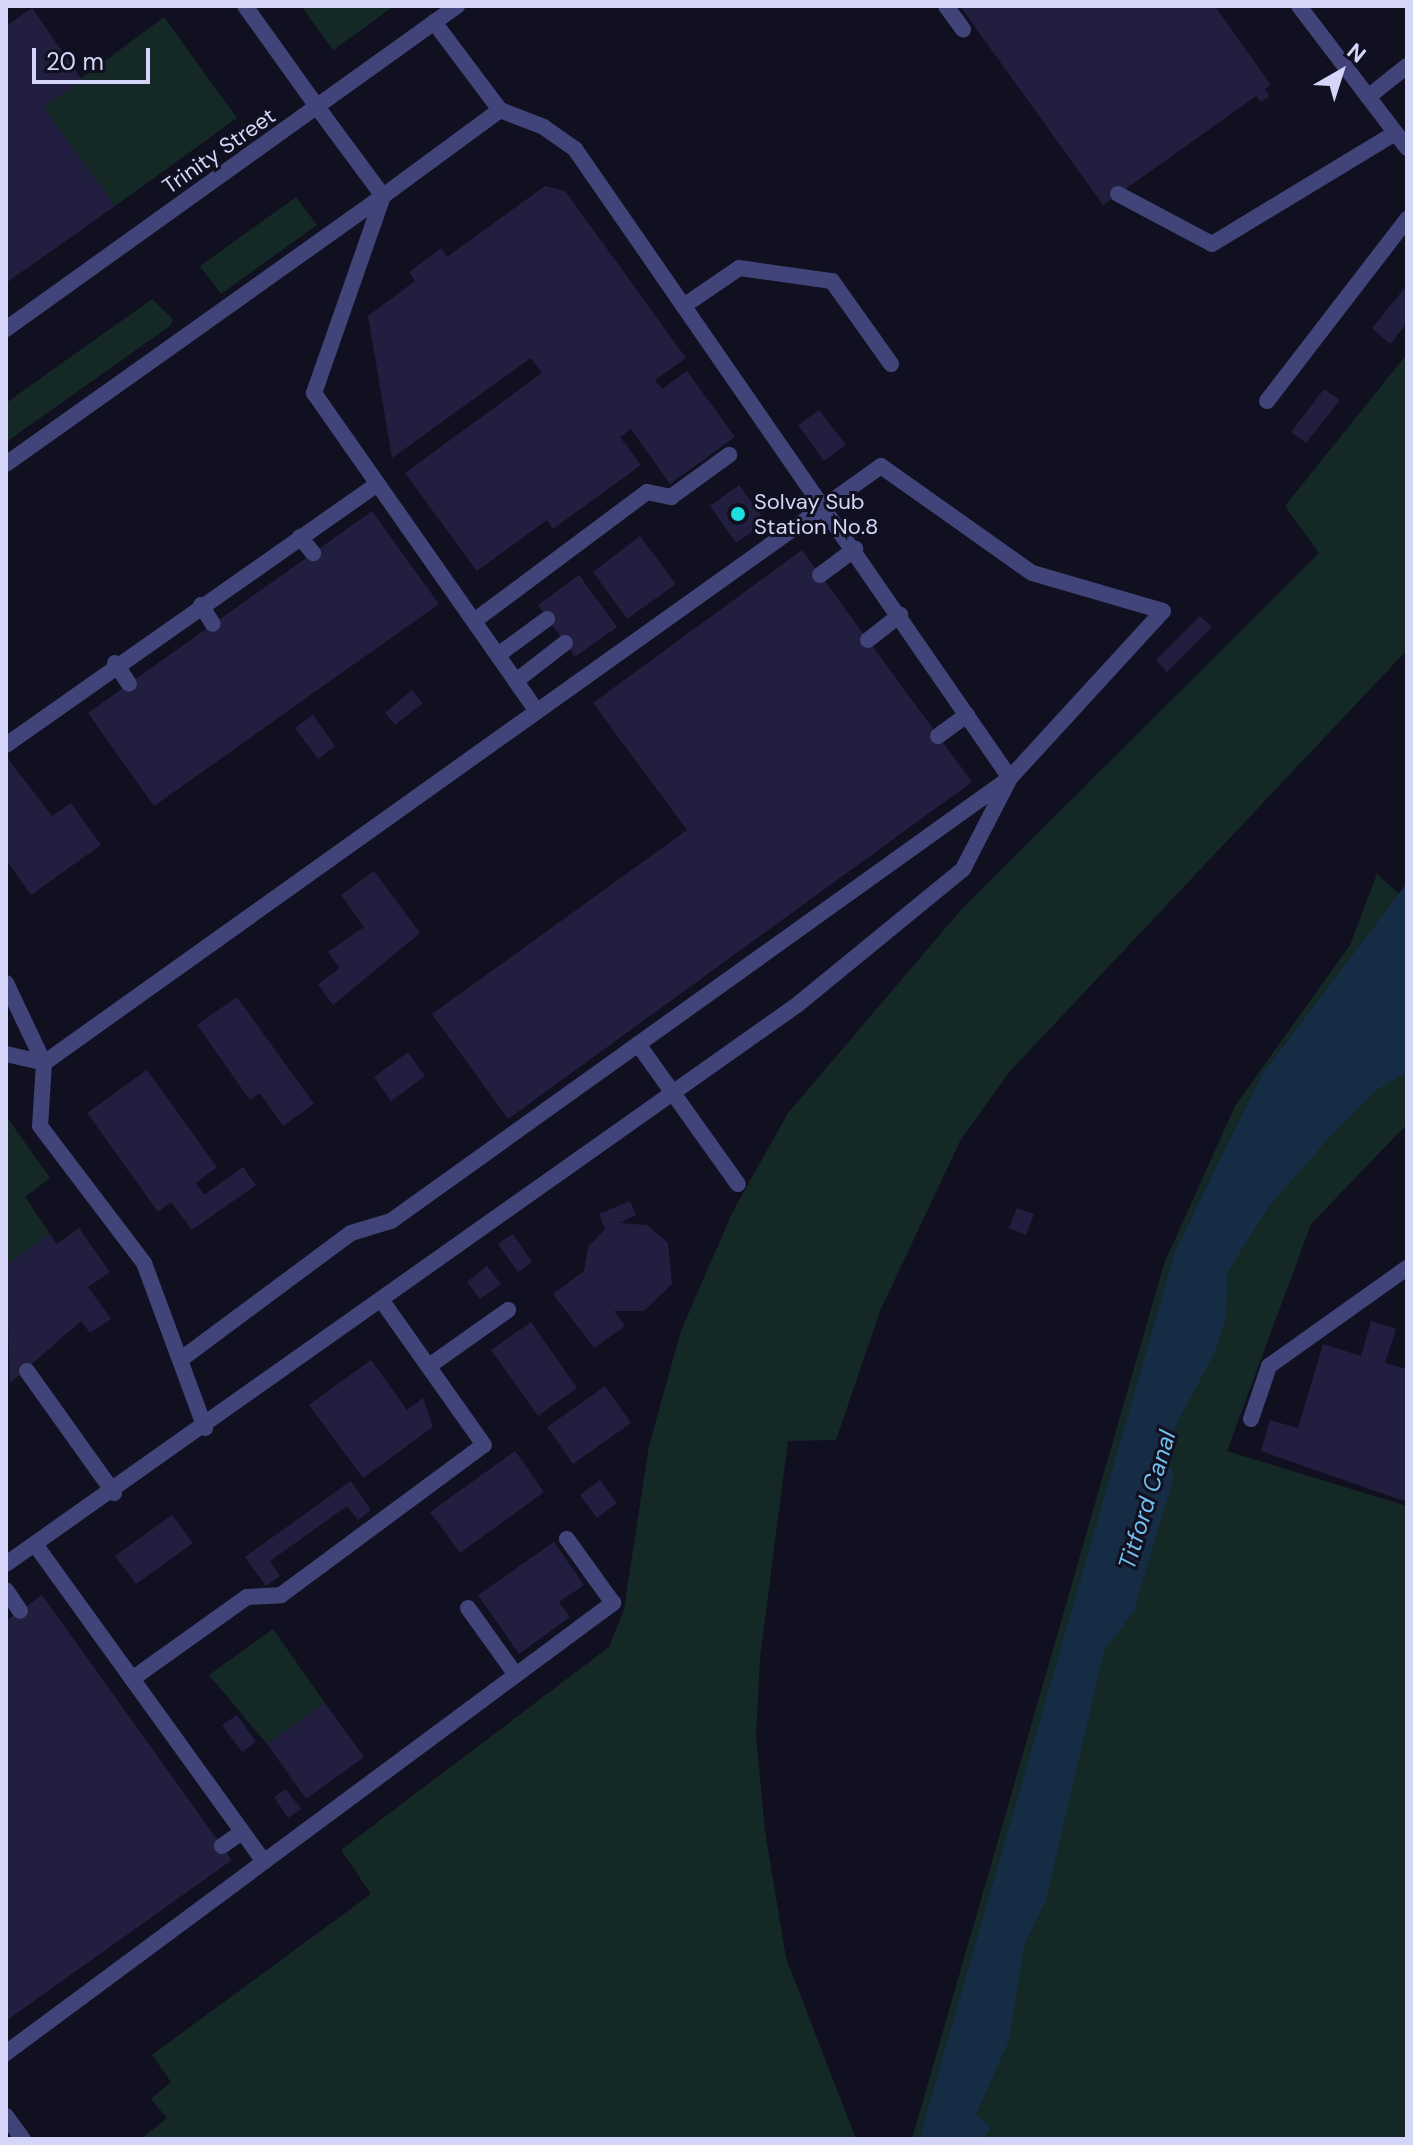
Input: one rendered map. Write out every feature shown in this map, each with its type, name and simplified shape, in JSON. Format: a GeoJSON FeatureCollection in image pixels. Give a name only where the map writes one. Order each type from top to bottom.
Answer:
{"type":"FeatureCollection","features":[{"type":"Feature","properties":{"kind":"street"},"geometry":{"type":"LineString","coordinates":[[245,6],[383,196]]}},
{"type":"Feature","properties":{"kind":"street","name":"Trinity Street"},"geometry":{"type":"LineString","coordinates":[[6,329],[457,6]]}},
{"type":"Feature","properties":{"kind":"street"},"geometry":{"type":"LineString","coordinates":[[946,6],[963,29]]}},
{"type":"Feature","properties":{"kind":"street"},"geometry":{"type":"LineString","coordinates":[[1299,6],[1407,148]]}},
{"type":"Feature","properties":{"kind":"street"},"geometry":{"type":"LineString","coordinates":[[434,22],[500,110],[544,127],[575,149],[825,505],[1010,778]]}},
{"type":"Feature","properties":{"kind":"street"},"geometry":{"type":"LineString","coordinates":[[1368,97],[1407,66]]}},
{"type":"Feature","properties":{"kind":"street"},"geometry":{"type":"LineString","coordinates":[[6,464],[500,110]]}},
{"type":"Feature","properties":{"kind":"street"},"geometry":{"type":"LineString","coordinates":[[1118,194],[1212,244],[1395,133]]}},
{"type":"Feature","properties":{"kind":"street"},"geometry":{"type":"LineString","coordinates":[[383,196],[314,393],[537,711]]}},
{"type":"Feature","properties":{"kind":"street"},"geometry":{"type":"LineString","coordinates":[[1267,401],[1407,219]]}},
{"type":"Feature","properties":{"kind":"street"},"geometry":{"type":"LineString","coordinates":[[685,305],[739,268],[832,281],[891,364]]}},
{"type":"Feature","properties":{"kind":"street"},"geometry":{"type":"LineString","coordinates":[[474,621],[647,492],[671,497],[729,455]]}},
{"type":"Feature","properties":{"kind":"street"},"geometry":{"type":"LineString","coordinates":[[6,1054],[44,1063],[881,466],[1032,573],[1163,611],[1010,778],[815,907],[641,1036],[525,1116],[391,1221],[351,1233],[180,1360]]}},
{"type":"Feature","properties":{"kind":"street"},"geometry":{"type":"LineString","coordinates":[[6,745],[115,663],[378,484]]}},
{"type":"Feature","properties":{"kind":"street"},"geometry":{"type":"LineString","coordinates":[[300,537],[313,553]]}},
{"type":"Feature","properties":{"kind":"street"},"geometry":{"type":"LineString","coordinates":[[820,575],[855,549]]}},
{"type":"Feature","properties":{"kind":"street"},"geometry":{"type":"LineString","coordinates":[[201,605],[213,624]]}},
{"type":"Feature","properties":{"kind":"street"},"geometry":{"type":"LineString","coordinates":[[868,640],[900,615]]}},
{"type":"Feature","properties":{"kind":"street"},"geometry":{"type":"LineString","coordinates":[[498,655],[547,619]]}},
{"type":"Feature","properties":{"kind":"street"},"geometry":{"type":"LineString","coordinates":[[516,681],[565,643]]}},
{"type":"Feature","properties":{"kind":"street"},"geometry":{"type":"LineString","coordinates":[[115,663],[129,684]]}},
{"type":"Feature","properties":{"kind":"street"},"geometry":{"type":"LineString","coordinates":[[938,736],[967,715]]}},
{"type":"Feature","properties":{"kind":"street"},"geometry":{"type":"LineString","coordinates":[[6,1564],[37,1547],[676,1096],[963,869],[1010,778]]}},
{"type":"Feature","properties":{"kind":"street"},"geometry":{"type":"LineString","coordinates":[[6,983],[44,1063],[40,1126],[144,1263],[205,1428]]}},
{"type":"Feature","properties":{"kind":"street"},"geometry":{"type":"LineString","coordinates":[[641,1036],[676,1096],[738,1184]]}},
{"type":"Feature","properties":{"kind":"street"},"geometry":{"type":"LineString","coordinates":[[1251,1419],[1269,1366],[1407,1268]]}},
{"type":"Feature","properties":{"kind":"street"},"geometry":{"type":"LineString","coordinates":[[132,1679],[247,1597],[281,1595],[484,1445],[382,1301]]}},
{"type":"Feature","properties":{"kind":"street"},"geometry":{"type":"LineString","coordinates":[[429,1366],[508,1310]]}},
{"type":"Feature","properties":{"kind":"street"},"geometry":{"type":"LineString","coordinates":[[27,1371],[114,1493]]}},
{"type":"Feature","properties":{"kind":"street"},"geometry":{"type":"LineString","coordinates":[[6,2053],[613,1603],[567,1539]]}},
{"type":"Feature","properties":{"kind":"street"},"geometry":{"type":"LineString","coordinates":[[37,1547],[264,1862]]}},
{"type":"Feature","properties":{"kind":"street"},"geometry":{"type":"LineString","coordinates":[[6,1590],[20,1611]]}},
{"type":"Feature","properties":{"kind":"street"},"geometry":{"type":"LineString","coordinates":[[468,1608],[516,1675]]}},
{"type":"Feature","properties":{"kind":"street"},"geometry":{"type":"LineString","coordinates":[[222,1846],[242,1832]]}},
{"type":"Feature","properties":{"kind":"street"},"geometry":{"type":"LineString","coordinates":[[6,2117],[23,2139]]}},
{"type":"Feature","properties":{"kind":"green space"},"geometry":{"type":"Polygon","coordinates":[[[301,6],[394,6],[333,50],[301,6]]]}},
{"type":"Feature","properties":{"kind":"green space"},"geometry":{"type":"Polygon","coordinates":[[[164,17],[237,118],[115,206],[43,107],[164,17]]]}},
{"type":"Feature","properties":{"kind":"green space"},"geometry":{"type":"Polygon","coordinates":[[[296,197],[317,225],[221,294],[200,266],[296,197]]]}},
{"type":"Feature","properties":{"kind":"green space"},"geometry":{"type":"Polygon","coordinates":[[[152,299],[173,319],[170,326],[6,442],[6,403],[152,299]]]}},
{"type":"Feature","properties":{"kind":"green space"},"geometry":{"type":"Polygon","coordinates":[[[1407,354],[1407,650],[1011,1070],[961,1139],[880,1311],[836,1440],[788,1441],[760,1657],[756,1736],[765,1831],[786,1958],[856,2139],[141,2139],[167,2118],[151,2099],[171,2082],[152,2055],[371,1894],[341,1850],[609,1647],[624,1609],[649,1446],[681,1331],[732,1213],[788,1113],[961,910],[1319,553],[1285,506],[1407,354]]]}},
{"type":"Feature","properties":{"kind":"green space"},"geometry":{"type":"Polygon","coordinates":[[[1377,874],[1399,894],[1262,1074],[1175,1251],[919,2139],[912,2139],[1164,1264],[1235,1106],[1350,945],[1377,874]]]}},
{"type":"Feature","properties":{"kind":"green space"},"geometry":{"type":"Polygon","coordinates":[[[1407,1056],[1407,1124],[1311,1224],[1227,1451],[1407,1506],[1407,2139],[959,2139],[1136,1488],[1224,1239],[1407,1056]]]}},
{"type":"Feature","properties":{"kind":"green space"},"geometry":{"type":"Polygon","coordinates":[[[6,1116],[50,1178],[25,1197],[50,1234],[6,1266],[6,1116]]]}},
{"type":"Feature","properties":{"kind":"green space"},"geometry":{"type":"Polygon","coordinates":[[[273,1629],[325,1703],[267,1744],[209,1675],[273,1629]]]}},
{"type":"Feature","properties":{"kind":"water"},"geometry":{"type":"Polygon","coordinates":[[[1407,883],[1407,1079],[1404,1074],[1378,1089],[1328,1139],[1269,1206],[1227,1273],[1226,1318],[1216,1350],[1170,1436],[1130,1544],[1137,1607],[1104,1651],[1046,1900],[1024,1945],[1009,2041],[976,2114],[991,2128],[983,2139],[919,2139],[1175,1251],[1262,1074],[1407,883]]]}},
{"type":"Feature","properties":{"kind":"building"},"geometry":{"type":"Polygon","coordinates":[[[960,6],[1215,6],[1271,85],[1265,89],[1270,96],[1261,102],[1256,96],[1103,205],[960,6]]]}},
{"type":"Feature","properties":{"kind":"building"},"geometry":{"type":"Polygon","coordinates":[[[32,8],[82,80],[43,107],[115,206],[6,283],[6,26],[32,8]]]}},
{"type":"Feature","properties":{"kind":"building"},"geometry":{"type":"Polygon","coordinates":[[[545,186],[565,191],[686,358],[655,380],[662,389],[687,371],[735,437],[670,484],[631,429],[620,437],[641,465],[553,529],[547,520],[477,571],[405,473],[542,373],[531,358],[392,458],[368,316],[415,281],[409,272],[441,248],[447,257],[545,186]]]}},
{"type":"Feature","properties":{"kind":"building"},"geometry":{"type":"Polygon","coordinates":[[[1407,285],[1407,323],[1390,344],[1372,328],[1407,285]]]}},
{"type":"Feature","properties":{"kind":"building"},"geometry":{"type":"Polygon","coordinates":[[[1324,389],[1340,400],[1306,443],[1291,432],[1324,389]]]}},
{"type":"Feature","properties":{"kind":"building"},"geometry":{"type":"Polygon","coordinates":[[[819,410],[846,445],[824,461],[798,425],[819,410]]]}},
{"type":"Feature","properties":{"kind":"building","name":"Solvay Sub Station No.8"},"geometry":{"type":"Polygon","coordinates":[[[739,485],[766,522],[736,543],[710,506],[739,485]]]}},
{"type":"Feature","properties":{"kind":"building"},"geometry":{"type":"Polygon","coordinates":[[[372,511],[439,604],[154,806],[88,713],[372,511]]]}},
{"type":"Feature","properties":{"kind":"building"},"geometry":{"type":"Polygon","coordinates":[[[640,536],[676,584],[627,619],[593,572],[640,536]]]}},
{"type":"Feature","properties":{"kind":"building"},"geometry":{"type":"Polygon","coordinates":[[[802,550],[972,782],[508,1119],[432,1014],[687,830],[593,703],[802,550]]]}},
{"type":"Feature","properties":{"kind":"building"},"geometry":{"type":"Polygon","coordinates":[[[579,575],[617,627],[575,657],[538,605],[579,575]]]}},
{"type":"Feature","properties":{"kind":"building"},"geometry":{"type":"Polygon","coordinates":[[[1200,616],[1212,627],[1167,672],[1156,660],[1200,616]]]}},
{"type":"Feature","properties":{"kind":"building"},"geometry":{"type":"Polygon","coordinates":[[[412,690],[423,703],[395,725],[385,713],[412,690]]]}},
{"type":"Feature","properties":{"kind":"building"},"geometry":{"type":"Polygon","coordinates":[[[313,715],[335,746],[318,759],[295,728],[313,715]]]}},
{"type":"Feature","properties":{"kind":"building"},"geometry":{"type":"Polygon","coordinates":[[[6,756],[52,816],[71,803],[101,845],[31,895],[6,860],[6,756]]]}},
{"type":"Feature","properties":{"kind":"building"},"geometry":{"type":"Polygon","coordinates":[[[374,871],[420,933],[333,1005],[318,984],[340,968],[328,952],[364,927],[341,895],[374,871]]]}},
{"type":"Feature","properties":{"kind":"building"},"geometry":{"type":"Polygon","coordinates":[[[237,997],[314,1104],[283,1126],[260,1093],[250,1100],[197,1025],[237,997]]]}},
{"type":"Feature","properties":{"kind":"building"},"geometry":{"type":"Polygon","coordinates":[[[408,1052],[425,1076],[391,1101],[374,1077],[408,1052]]]}},
{"type":"Feature","properties":{"kind":"building"},"geometry":{"type":"Polygon","coordinates":[[[147,1070],[217,1167],[196,1183],[204,1195],[243,1167],[256,1185],[192,1230],[171,1202],[158,1212],[87,1113],[147,1070]]]}},
{"type":"Feature","properties":{"kind":"building"},"geometry":{"type":"Polygon","coordinates":[[[630,1201],[636,1215],[619,1223],[647,1225],[668,1243],[672,1284],[644,1311],[614,1311],[625,1326],[594,1348],[553,1294],[584,1271],[588,1247],[605,1229],[599,1214],[630,1201]]]}},
{"type":"Feature","properties":{"kind":"building"},"geometry":{"type":"Polygon","coordinates":[[[1017,1208],[1034,1214],[1026,1235],[1009,1228],[1017,1208]]]}},
{"type":"Feature","properties":{"kind":"building"},"geometry":{"type":"Polygon","coordinates":[[[79,1228],[110,1272],[88,1287],[111,1319],[90,1333],[81,1321],[10,1383],[6,1266],[50,1234],[57,1244],[79,1228]]]}},
{"type":"Feature","properties":{"kind":"building"},"geometry":{"type":"Polygon","coordinates":[[[513,1234],[532,1262],[518,1272],[498,1244],[513,1234]]]}},
{"type":"Feature","properties":{"kind":"building"},"geometry":{"type":"Polygon","coordinates":[[[487,1266],[501,1284],[480,1299],[467,1282],[487,1266]]]}},
{"type":"Feature","properties":{"kind":"building"},"geometry":{"type":"Polygon","coordinates":[[[1371,1321],[1396,1329],[1385,1363],[1407,1369],[1407,1502],[1261,1451],[1270,1420],[1298,1428],[1323,1344],[1361,1356],[1371,1321]]]}},
{"type":"Feature","properties":{"kind":"building"},"geometry":{"type":"Polygon","coordinates":[[[531,1322],[577,1388],[538,1416],[491,1350],[531,1322]]]}},
{"type":"Feature","properties":{"kind":"building"},"geometry":{"type":"Polygon","coordinates":[[[371,1360],[407,1410],[423,1398],[433,1427],[363,1478],[309,1405],[371,1360]]]}},
{"type":"Feature","properties":{"kind":"building"},"geometry":{"type":"Polygon","coordinates":[[[605,1386],[631,1423],[573,1464],[547,1427],[605,1386]]]}},
{"type":"Feature","properties":{"kind":"building"},"geometry":{"type":"Polygon","coordinates":[[[515,1451],[544,1492],[460,1553],[430,1512],[515,1451]]]}},
{"type":"Feature","properties":{"kind":"building"},"geometry":{"type":"Polygon","coordinates":[[[600,1480],[617,1503],[597,1518],[580,1495],[600,1480]]]}},
{"type":"Feature","properties":{"kind":"building"},"geometry":{"type":"Polygon","coordinates":[[[351,1481],[371,1510],[358,1520],[347,1506],[270,1561],[280,1576],[266,1586],[245,1557],[351,1481]]]}},
{"type":"Feature","properties":{"kind":"building"},"geometry":{"type":"Polygon","coordinates":[[[172,1515],[193,1543],[136,1584],[115,1556],[172,1515]]]}},
{"type":"Feature","properties":{"kind":"building"},"geometry":{"type":"Polygon","coordinates":[[[554,1542],[584,1585],[559,1602],[570,1617],[519,1654],[478,1595],[554,1542]]]}},
{"type":"Feature","properties":{"kind":"building"},"geometry":{"type":"Polygon","coordinates":[[[42,1595],[232,1860],[6,2021],[6,1621],[42,1595]]]}},
{"type":"Feature","properties":{"kind":"building"},"geometry":{"type":"Polygon","coordinates":[[[325,1703],[364,1757],[306,1799],[267,1744],[325,1703]]]}},
{"type":"Feature","properties":{"kind":"building"},"geometry":{"type":"Polygon","coordinates":[[[237,1715],[256,1742],[242,1752],[222,1725],[237,1715]]]}},
{"type":"Feature","properties":{"kind":"building"},"geometry":{"type":"Polygon","coordinates":[[[286,1789],[301,1809],[288,1818],[274,1797],[286,1789]]]}},
{"type":"Feature","properties":{"kind":"waterway","name":"Titford Canal"},"geometry":{"type":"LineString","coordinates":[[1114,1602],[1152,1478]]}},
{"type":"Feature","properties":{"kind":"place","name":"Solvay Sub Station No.8"},"geometry":{"type":"Point","coordinates":[738,514]}}]}
